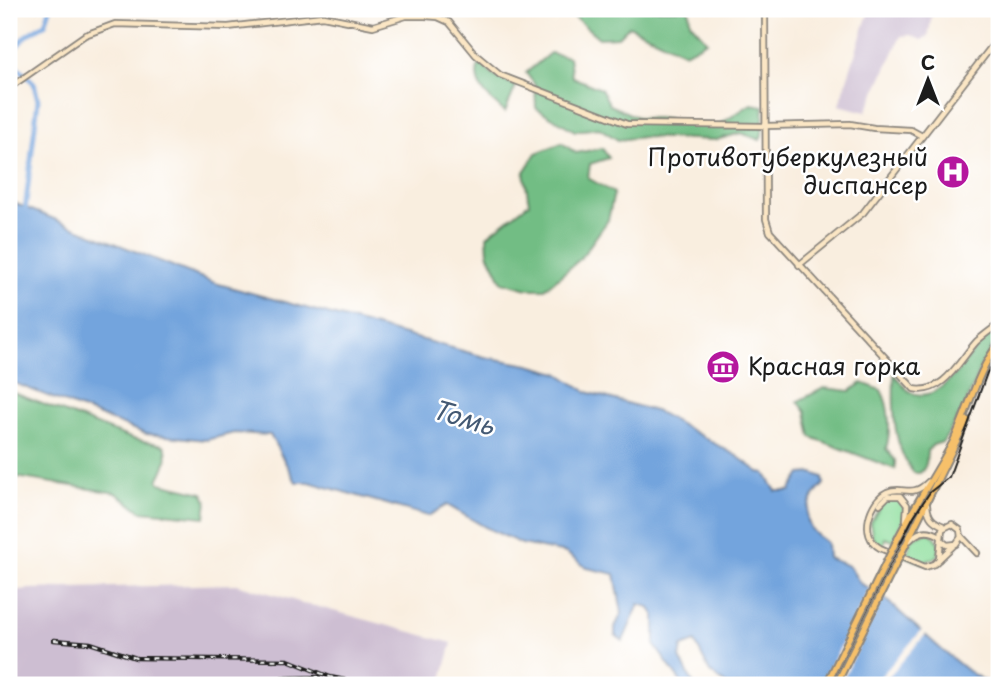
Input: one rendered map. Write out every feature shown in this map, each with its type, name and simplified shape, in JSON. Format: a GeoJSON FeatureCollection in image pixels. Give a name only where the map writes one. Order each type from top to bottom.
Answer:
{"type":"FeatureCollection","features":[{"type":"Feature","properties":{"kind":"main road"},"geometry":{"type":"LineString","coordinates":[[765,9],[767,225],[772,235],[914,388],[927,390],[937,385],[953,371],[977,341],[999,324]]}},
{"type":"Feature","properties":{"kind":"main road"},"geometry":{"type":"LineString","coordinates":[[9,88],[85,35],[115,24],[228,27],[323,16],[373,26],[405,16],[433,16],[449,22],[476,55],[500,75],[626,124],[850,124],[868,128],[909,130],[922,136]]}},
{"type":"Feature","properties":{"kind":"main road"},"geometry":{"type":"LineString","coordinates":[[799,264],[863,212],[999,37]]}},
{"type":"Feature","properties":{"kind":"main road"},"geometry":{"type":"LineString","coordinates":[[826,685],[906,522],[965,415],[988,359],[999,345]]}},
{"type":"Feature","properties":{"kind":"main road"},"geometry":{"type":"LineString","coordinates":[[836,685],[957,443],[999,345]]}},
{"type":"Feature","properties":{"kind":"main road"},"geometry":{"type":"LineString","coordinates":[[929,482],[917,491],[885,493],[873,513],[867,531],[874,544],[920,566],[930,566],[955,544],[961,535]]}},
{"type":"Feature","properties":{"kind":"main road"},"geometry":{"type":"LineString","coordinates":[[873,513],[885,498],[897,495],[906,505],[906,522]]}},
{"type":"Feature","properties":{"kind":"main road"},"geometry":{"type":"LineString","coordinates":[[926,502],[929,517],[944,527]]}},
{"type":"Feature","properties":{"kind":"main road"},"geometry":{"type":"LineString","coordinates":[[905,546],[914,535],[929,531],[941,538],[947,545],[955,544],[978,553],[966,543],[956,526],[950,524],[944,527],[941,538],[939,559]]}},
{"type":"Feature","properties":{"kind":"shaded area"},"geometry":{"type":"Polygon","coordinates":[[[866,9],[933,9],[928,37],[921,40],[911,35],[901,36],[866,112],[839,105],[869,11],[866,9]]]}},
{"type":"Feature","properties":{"kind":"shaded area"},"geometry":{"type":"Polygon","coordinates":[[[236,584],[452,643],[442,685],[9,685],[9,591],[236,584]]]}},
{"type":"Feature","properties":{"kind":"green space"},"geometry":{"type":"Polygon","coordinates":[[[565,9],[689,9],[690,22],[707,41],[685,53],[629,26],[618,37],[599,38],[565,9]]]}},
{"type":"Feature","properties":{"kind":"green space"},"geometry":{"type":"Polygon","coordinates":[[[550,53],[569,57],[572,77],[601,89],[610,105],[639,118],[716,127],[751,104],[764,106],[760,140],[741,133],[716,140],[643,137],[618,140],[599,128],[575,131],[536,108],[535,85],[526,73],[550,53]]]}},
{"type":"Feature","properties":{"kind":"green space"},"geometry":{"type":"Polygon","coordinates":[[[480,63],[494,76],[516,86],[505,112],[479,85],[477,71],[480,63]]]}},
{"type":"Feature","properties":{"kind":"green space"},"geometry":{"type":"Polygon","coordinates":[[[562,143],[576,153],[602,148],[609,158],[590,164],[588,178],[614,193],[608,220],[580,259],[545,289],[528,289],[502,282],[488,253],[487,236],[529,203],[524,172],[536,153],[562,143]]]}},
{"type":"Feature","properties":{"kind":"green space"},"geometry":{"type":"Polygon","coordinates":[[[999,327],[999,337],[981,365],[965,406],[943,442],[933,445],[927,451],[922,471],[914,473],[901,451],[895,426],[894,374],[909,391],[919,395],[930,393],[949,381],[980,343],[999,327]]]}},
{"type":"Feature","properties":{"kind":"green space"},"geometry":{"type":"Polygon","coordinates":[[[862,383],[881,390],[884,396],[889,419],[886,449],[895,460],[895,469],[811,437],[806,412],[798,401],[824,388],[850,391],[862,383]]]}},
{"type":"Feature","properties":{"kind":"green space"},"geometry":{"type":"Polygon","coordinates":[[[9,391],[133,439],[164,445],[166,459],[158,480],[160,483],[203,493],[207,501],[205,517],[141,511],[116,493],[9,476],[9,391]]]}},
{"type":"Feature","properties":{"kind":"green space"},"geometry":{"type":"Polygon","coordinates":[[[899,497],[905,505],[903,520],[893,541],[885,538],[883,547],[873,539],[870,523],[886,498],[899,497]]]}},
{"type":"Feature","properties":{"kind":"green space"},"geometry":{"type":"Polygon","coordinates":[[[927,532],[938,541],[938,556],[923,563],[904,556],[909,550],[911,539],[927,532]]]}},
{"type":"Feature","properties":{"kind":"water","name":"Томь"},"geometry":{"type":"Polygon","coordinates":[[[9,201],[215,283],[485,357],[558,373],[587,392],[658,412],[737,456],[759,472],[765,473],[776,491],[790,491],[801,474],[813,473],[823,477],[824,484],[814,496],[807,516],[812,530],[827,543],[828,558],[849,566],[860,583],[883,597],[968,671],[991,685],[727,685],[710,672],[695,642],[682,647],[680,658],[694,685],[683,685],[655,646],[655,616],[649,607],[639,604],[623,641],[615,635],[615,627],[622,613],[615,574],[587,568],[566,553],[522,544],[447,505],[428,516],[309,482],[296,482],[270,435],[234,433],[206,440],[146,434],[9,381],[9,201]]]}},
{"type":"Feature","properties":{"kind":"pier"},"geometry":{"type":"Polygon","coordinates":[[[871,586],[885,594],[840,685],[821,685],[871,586]]]}},
{"type":"Feature","properties":{"kind":"pier"},"geometry":{"type":"Polygon","coordinates":[[[923,629],[927,633],[881,685],[873,685],[923,629]]]}},
{"type":"Feature","properties":{"kind":"waterway"},"geometry":{"type":"LineString","coordinates":[[25,211],[38,100],[34,83],[12,62],[11,52],[27,35],[45,24],[50,9]]}},
{"type":"Feature","properties":{"kind":"tram line"},"geometry":{"type":"LineString","coordinates":[[830,685],[914,516],[930,492],[949,477],[987,373],[999,354]]}},
{"type":"Feature","properties":{"kind":"railway"},"geometry":{"type":"LineString","coordinates":[[54,640],[90,643],[136,658],[288,660],[330,677],[369,685]]}},
{"type":"Feature","properties":{"kind":"railway"},"geometry":{"type":"LineString","coordinates":[[226,685],[319,677]]}},
{"type":"Feature","properties":{"kind":"place","name":"Противотуберкулезный диспансер"},"geometry":{"type":"Point","coordinates":[953,172]}},
{"type":"Feature","properties":{"kind":"place","name":"Красная горка"},"geometry":{"type":"Point","coordinates":[723,367]}}]}
